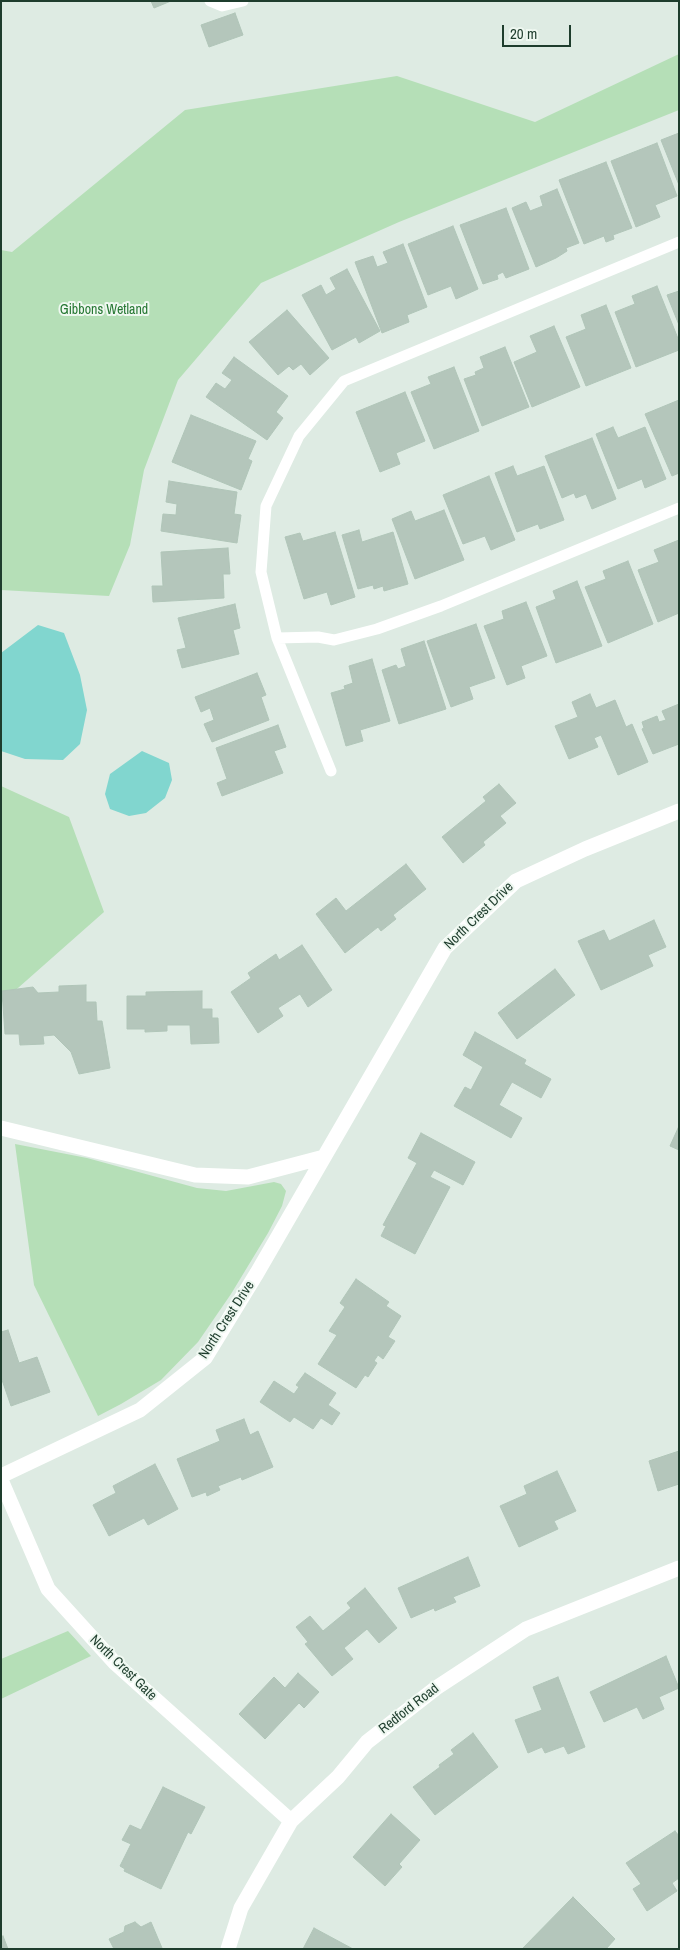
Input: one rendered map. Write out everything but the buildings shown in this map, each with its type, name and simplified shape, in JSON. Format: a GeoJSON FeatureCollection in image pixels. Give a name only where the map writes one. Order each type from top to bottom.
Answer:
{"type":"FeatureCollection","features":[{"type":"Feature","properties":{"kind":"street","name":"North Crest Drive"},"geometry":{"type":"LineString","coordinates":[[1,1476],[140,1410],[205,1358],[257,1273],[445,948],[516,880],[585,849],[679,812]]}},
{"type":"Feature","properties":{"kind":"street"},"geometry":{"type":"LineString","coordinates":[[1,1128],[195,1175],[248,1178],[324,1157]]}},
{"type":"Feature","properties":{"kind":"street","name":"North Crest Gate"},"geometry":{"type":"LineString","coordinates":[[1,1480],[48,1589],[115,1663],[291,1821]]}},
{"type":"Feature","properties":{"kind":"street","name":"Redford Road"},"geometry":{"type":"LineString","coordinates":[[228,1949],[241,1908],[291,1821],[338,1777],[367,1742],[436,1688],[526,1629],[679,1568]]}},
{"type":"Feature","properties":{"kind":"lane"},"geometry":{"type":"LineString","coordinates":[[210,1],[222,6],[243,1]]}},
{"type":"Feature","properties":{"kind":"lane"},"geometry":{"type":"LineString","coordinates":[[331,771],[277,638],[261,572],[266,506],[299,436],[344,381],[679,242]]}},
{"type":"Feature","properties":{"kind":"lane"},"geometry":{"type":"LineString","coordinates":[[277,638],[318,637],[334,640],[377,629],[441,606],[679,508]]}},
{"type":"Feature","properties":{"kind":"green space","name":"Gibbons Wetland"},"geometry":{"type":"Polygon","coordinates":[[[679,54],[679,110],[399,222],[261,283],[178,380],[144,470],[130,545],[109,596],[1,590],[1,250],[12,252],[185,110],[397,76],[535,122],[679,54]]]}},
{"type":"Feature","properties":{"kind":"green space"},"geometry":{"type":"Polygon","coordinates":[[[1,786],[69,817],[104,912],[1,1003],[1,786]]]}},
{"type":"Feature","properties":{"kind":"green space"},"geometry":{"type":"Polygon","coordinates":[[[15,1144],[87,1158],[197,1188],[226,1191],[274,1182],[281,1184],[286,1191],[282,1206],[268,1233],[231,1294],[198,1342],[161,1380],[98,1416],[34,1285],[15,1144]]]}},
{"type":"Feature","properties":{"kind":"green space"},"geometry":{"type":"Polygon","coordinates":[[[68,1631],[91,1656],[1,1699],[1,1659],[68,1631]]]}},
{"type":"Feature","properties":{"kind":"water"},"geometry":{"type":"Polygon","coordinates":[[[38,625],[64,633],[80,675],[87,710],[80,744],[63,760],[25,759],[1,751],[1,653],[38,625]]]}},
{"type":"Feature","properties":{"kind":"water"},"geometry":{"type":"Polygon","coordinates":[[[142,751],[169,763],[172,780],[165,798],[146,813],[129,816],[110,809],[105,794],[110,774],[142,751]]]}}]}
